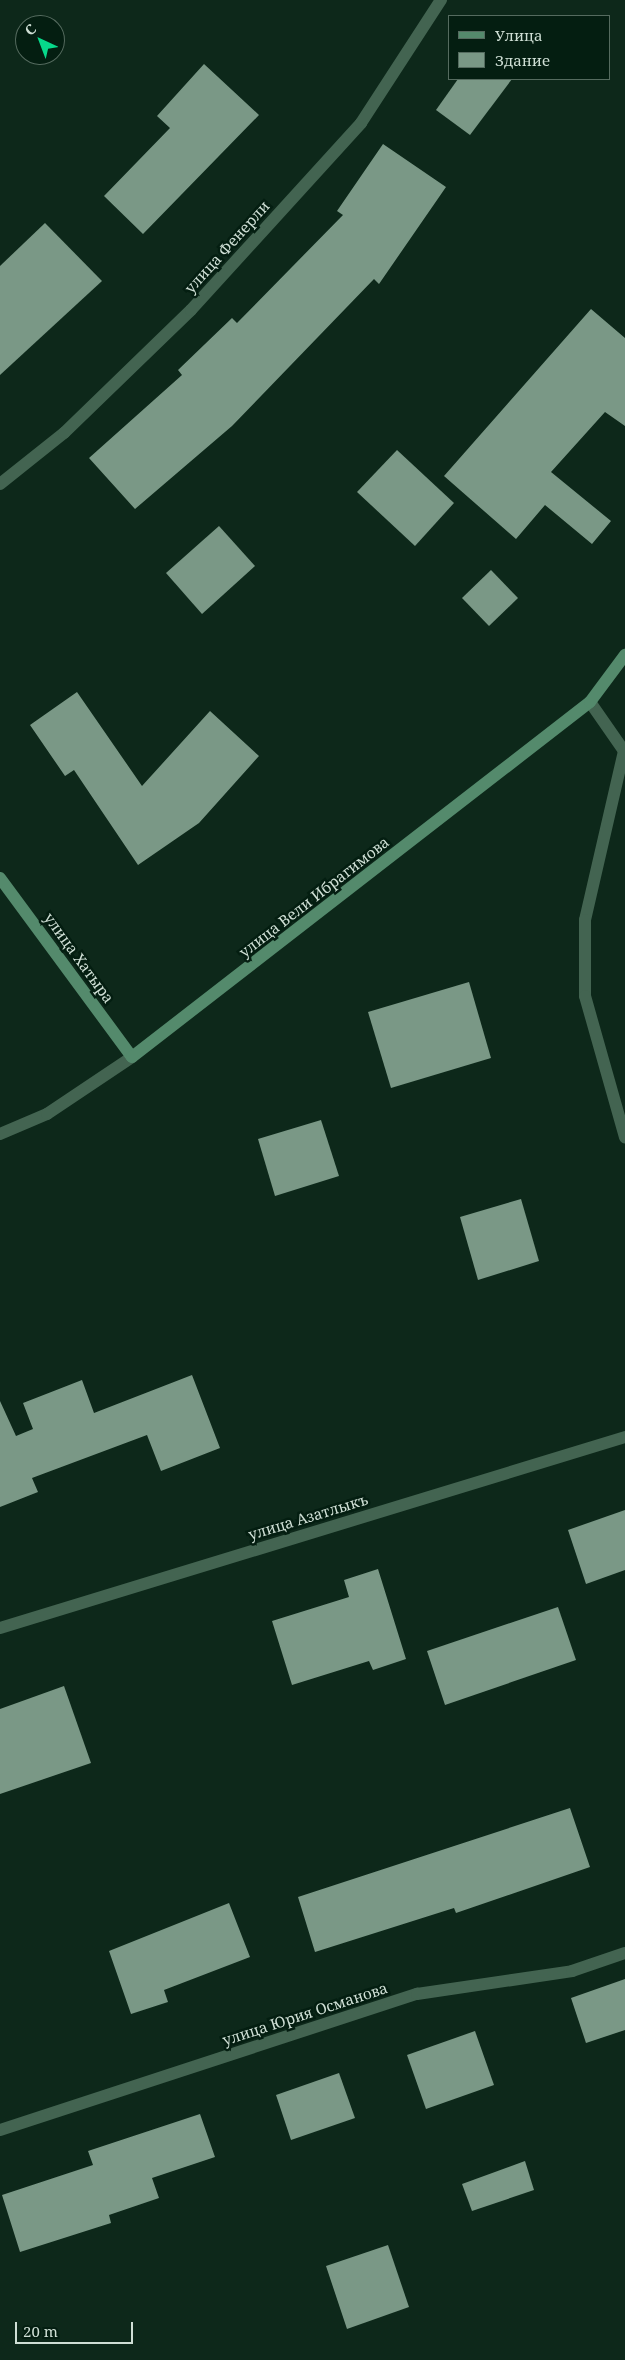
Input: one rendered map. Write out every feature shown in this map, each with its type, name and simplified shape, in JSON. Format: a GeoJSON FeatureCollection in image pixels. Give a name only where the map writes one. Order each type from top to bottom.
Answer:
{"type":"FeatureCollection","features":[{"type":"Feature","properties":{"kind":"street","name":"улица Фенерли"},"geometry":{"type":"LineString","coordinates":[[0,484],[64,433],[191,310],[361,123],[442,0]]}},
{"type":"Feature","properties":{"kind":"street","name":"улица Вели Ибрагимова"},"geometry":{"type":"LineString","coordinates":[[0,1134],[47,1114],[132,1058],[590,702],[625,656]]}},
{"type":"Feature","properties":{"kind":"street"},"geometry":{"type":"LineString","coordinates":[[590,702],[624,751],[585,920],[585,996],[625,1137]]}},
{"type":"Feature","properties":{"kind":"street","name":"улица Хатыра"},"geometry":{"type":"LineString","coordinates":[[0,878],[132,1058]]}},
{"type":"Feature","properties":{"kind":"street","name":"улица Азатлыкъ"},"geometry":{"type":"LineString","coordinates":[[0,1628],[625,1434]]}},
{"type":"Feature","properties":{"kind":"street","name":"улица Юрия Османова"},"geometry":{"type":"LineString","coordinates":[[0,2130],[417,1994],[572,1971],[625,1953]]}},
{"type":"Feature","properties":{"kind":"building"},"geometry":{"type":"Polygon","coordinates":[[[204,64],[259,115],[143,234],[104,196],[170,128],[157,116],[204,64]]]}},
{"type":"Feature","properties":{"kind":"building"},"geometry":{"type":"Polygon","coordinates":[[[457,80],[511,80],[470,135],[436,110],[457,80]]]}},
{"type":"Feature","properties":{"kind":"building"},"geometry":{"type":"Polygon","coordinates":[[[383,144],[446,187],[379,284],[374,279],[232,426],[135,509],[89,458],[182,375],[178,370],[232,318],[237,323],[343,215],[337,211],[383,144]]]}},
{"type":"Feature","properties":{"kind":"building"},"geometry":{"type":"Polygon","coordinates":[[[45,223],[102,281],[0,375],[0,266],[45,223]]]}},
{"type":"Feature","properties":{"kind":"building"},"geometry":{"type":"Polygon","coordinates":[[[591,309],[625,338],[625,426],[605,412],[551,472],[611,521],[592,544],[545,505],[516,539],[444,476],[591,309]]]}},
{"type":"Feature","properties":{"kind":"building"},"geometry":{"type":"Polygon","coordinates":[[[397,450],[454,503],[415,546],[357,492],[397,450]]]}},
{"type":"Feature","properties":{"kind":"building"},"geometry":{"type":"Polygon","coordinates":[[[219,526],[255,566],[202,614],[166,573],[219,526]]]}},
{"type":"Feature","properties":{"kind":"building"},"geometry":{"type":"Polygon","coordinates":[[[491,570],[518,598],[489,626],[462,598],[491,570]]]}},
{"type":"Feature","properties":{"kind":"building"},"geometry":{"type":"Polygon","coordinates":[[[77,692],[142,786],[210,711],[259,756],[199,823],[138,865],[74,770],[65,776],[30,725],[77,692]]]}},
{"type":"Feature","properties":{"kind":"building"},"geometry":{"type":"Polygon","coordinates":[[[469,982],[491,1058],[391,1088],[368,1012],[469,982]]]}},
{"type":"Feature","properties":{"kind":"building"},"geometry":{"type":"Polygon","coordinates":[[[321,1120],[339,1176],[275,1196],[258,1139],[321,1120]]]}},
{"type":"Feature","properties":{"kind":"building"},"geometry":{"type":"Polygon","coordinates":[[[521,1199],[539,1261],[478,1280],[460,1217],[521,1199]]]}},
{"type":"Feature","properties":{"kind":"building"},"geometry":{"type":"Polygon","coordinates":[[[192,1375],[220,1448],[161,1471],[147,1435],[32,1478],[38,1492],[0,1507],[0,1401],[16,1436],[33,1429],[23,1403],[82,1380],[94,1413],[192,1375]]]}},
{"type":"Feature","properties":{"kind":"building"},"geometry":{"type":"Polygon","coordinates":[[[625,1510],[625,1570],[586,1584],[568,1530],[625,1510]]]}},
{"type":"Feature","properties":{"kind":"building"},"geometry":{"type":"Polygon","coordinates":[[[378,1569],[406,1659],[373,1670],[369,1661],[292,1685],[272,1621],[349,1597],[344,1580],[378,1569]]]}},
{"type":"Feature","properties":{"kind":"building"},"geometry":{"type":"Polygon","coordinates":[[[558,1607],[576,1660],[445,1705],[427,1651],[558,1607]]]}},
{"type":"Feature","properties":{"kind":"building"},"geometry":{"type":"Polygon","coordinates":[[[64,1686],[91,1763],[0,1794],[0,1709],[64,1686]]]}},
{"type":"Feature","properties":{"kind":"building"},"geometry":{"type":"Polygon","coordinates":[[[570,1808],[590,1867],[456,1913],[454,1908],[315,1952],[298,1897],[570,1808]]]}},
{"type":"Feature","properties":{"kind":"building"},"geometry":{"type":"Polygon","coordinates":[[[229,1903],[250,1957],[164,1990],[168,2002],[131,2014],[109,1951],[229,1903]]]}},
{"type":"Feature","properties":{"kind":"building"},"geometry":{"type":"Polygon","coordinates":[[[625,1979],[625,2030],[586,2043],[571,1998],[625,1979]]]}},
{"type":"Feature","properties":{"kind":"building"},"geometry":{"type":"Polygon","coordinates":[[[475,2031],[494,2085],[426,2109],[407,2055],[475,2031]]]}},
{"type":"Feature","properties":{"kind":"building"},"geometry":{"type":"Polygon","coordinates":[[[339,2073],[355,2118],[291,2140],[276,2095],[339,2073]]]}},
{"type":"Feature","properties":{"kind":"building"},"geometry":{"type":"Polygon","coordinates":[[[200,2114],[215,2157],[152,2178],[159,2198],[109,2215],[111,2223],[20,2252],[2,2195],[93,2165],[88,2151],[200,2114]]]}},
{"type":"Feature","properties":{"kind":"building"},"geometry":{"type":"Polygon","coordinates":[[[525,2161],[534,2190],[472,2211],[462,2184],[525,2161]]]}},
{"type":"Feature","properties":{"kind":"building"},"geometry":{"type":"Polygon","coordinates":[[[388,2245],[409,2307],[347,2329],[326,2266],[388,2245]]]}}]}
